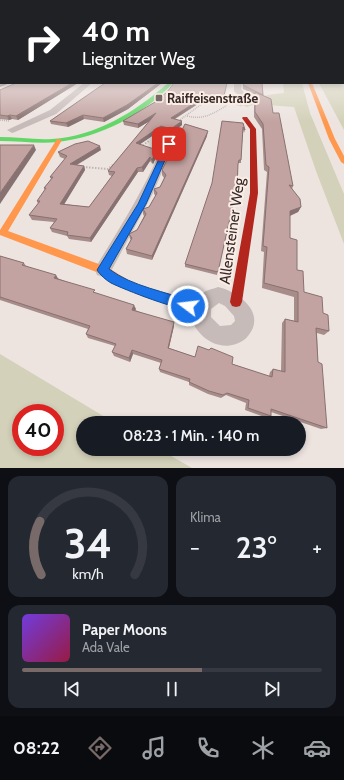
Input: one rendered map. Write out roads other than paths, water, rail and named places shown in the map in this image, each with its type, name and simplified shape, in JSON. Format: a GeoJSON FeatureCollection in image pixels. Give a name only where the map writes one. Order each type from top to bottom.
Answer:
{"type":"FeatureCollection","features":[{"type":"Feature","properties":{"kind":"street"},"geometry":{"type":"LineString","coordinates":[[12,130],[53,112],[87,84]]}},
{"type":"Feature","properties":{"kind":"street"},"geometry":{"type":"LineString","coordinates":[[0,139],[59,140],[91,133],[121,122],[155,98],[170,84]]}},
{"type":"Feature","properties":{"kind":"street"},"geometry":{"type":"LineString","coordinates":[[238,84],[237,89],[243,95]]}},
{"type":"Feature","properties":{"kind":"street"},"geometry":{"type":"LineString","coordinates":[[310,84],[332,139],[344,162]]}},
{"type":"Feature","properties":{"kind":"street","name":"Allensteiner Weg"},"geometry":{"type":"LineString","coordinates":[[236,302],[254,193],[253,129],[245,118]]}},
{"type":"Feature","properties":{"kind":"street"},"geometry":{"type":"LineString","coordinates":[[59,140],[2,233],[102,270],[114,279],[176,303],[201,308]]}},
{"type":"Feature","properties":{"kind":"street"},"geometry":{"type":"LineString","coordinates":[[102,270],[142,204],[161,165],[169,144],[161,141]]}},
{"type":"Feature","properties":{"kind":"street"},"geometry":{"type":"LineString","coordinates":[[218,295],[225,296],[236,302],[241,308],[244,322],[237,333],[230,336],[222,336],[213,333],[202,322],[201,308],[207,299],[218,295]]}},
{"type":"Feature","properties":{"kind":"place","name":"Raiffeisenstraße"},"geometry":{"type":"Point","coordinates":[159,98]}}]}
